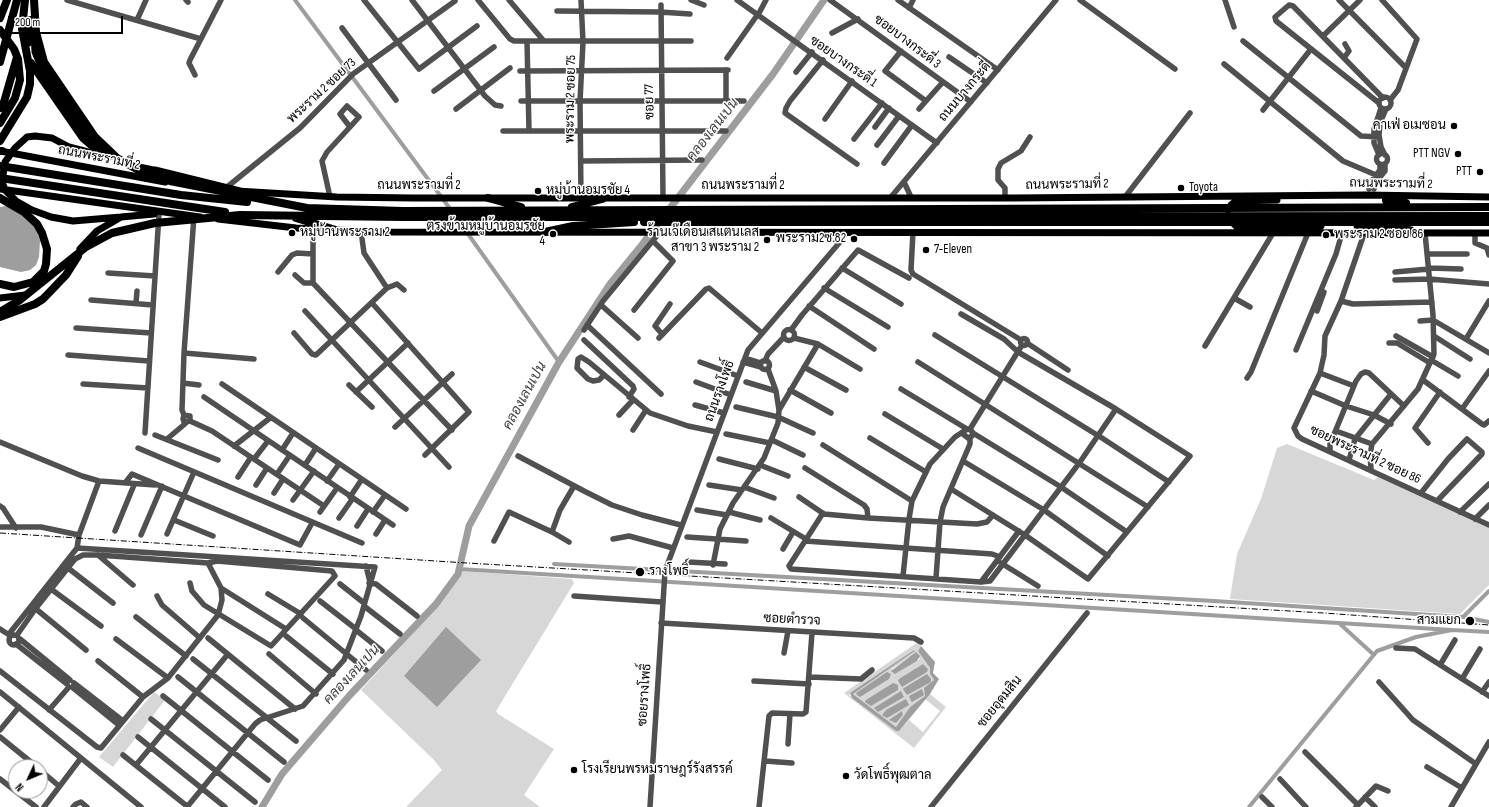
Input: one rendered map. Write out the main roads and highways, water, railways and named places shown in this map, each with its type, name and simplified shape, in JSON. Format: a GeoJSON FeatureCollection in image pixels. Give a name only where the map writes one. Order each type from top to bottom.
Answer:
{"type":"FeatureCollection","features":[{"type":"Feature","properties":{"kind":"highway"},"geometry":{"type":"LineString","coordinates":[[0,18],[7,0]]}},
{"type":"Feature","properties":{"kind":"highway"},"geometry":{"type":"LineString","coordinates":[[0,62],[2,50],[17,0]]}},
{"type":"Feature","properties":{"kind":"highway"},"geometry":{"type":"LineString","coordinates":[[0,141],[27,97],[30,77],[22,29],[25,0]]}},
{"type":"Feature","properties":{"kind":"highway"},"geometry":{"type":"LineString","coordinates":[[0,108],[4,102],[16,61],[25,49],[30,37],[30,15],[35,0]]}},
{"type":"Feature","properties":{"kind":"highway"},"geometry":{"type":"LineString","coordinates":[[35,0],[36,32],[44,62],[95,137],[117,158],[142,172],[170,181],[307,208],[411,211],[1233,211],[1489,216]]}},
{"type":"Feature","properties":{"kind":"highway"},"geometry":{"type":"LineString","coordinates":[[0,30],[14,49],[18,59],[20,80],[15,98],[0,123]]}},
{"type":"Feature","properties":{"kind":"highway"},"geometry":{"type":"LineString","coordinates":[[25,49],[35,70],[83,138],[98,151],[124,163]]}},
{"type":"Feature","properties":{"kind":"highway","name":"ถนนพระรามที่ 2"},"geometry":{"type":"LineString","coordinates":[[1,157],[113,183],[181,195],[257,203],[329,206],[440,208],[667,206],[1489,207]]}},
{"type":"Feature","properties":{"kind":"highway"},"geometry":{"type":"LineString","coordinates":[[0,178],[196,209],[296,218],[376,222],[1489,222]]}},
{"type":"Feature","properties":{"kind":"highway"},"geometry":{"type":"LineString","coordinates":[[0,198],[24,212],[37,224],[42,233],[47,249],[46,264],[39,277],[33,282],[14,287],[0,284]]}},
{"type":"Feature","properties":{"kind":"highway"},"geometry":{"type":"LineString","coordinates":[[488,198],[521,207]]}},
{"type":"Feature","properties":{"kind":"highway"},"geometry":{"type":"LineString","coordinates":[[572,207],[602,199]]}},
{"type":"Feature","properties":{"kind":"highway"},"geometry":{"type":"LineString","coordinates":[[1386,200],[1429,207]]}},
{"type":"Feature","properties":{"kind":"highway"},"geometry":{"type":"LineString","coordinates":[[0,312],[20,300],[86,247],[112,233],[155,223],[240,214],[396,217],[1233,211],[1489,207]]}},
{"type":"Feature","properties":{"kind":"highway"},"geometry":{"type":"LineString","coordinates":[[296,218],[336,230]]}},
{"type":"Feature","properties":{"kind":"highway"},"geometry":{"type":"LineString","coordinates":[[545,232],[573,226],[634,222]]}},
{"type":"Feature","properties":{"kind":"highway"},"geometry":{"type":"LineString","coordinates":[[1385,226],[1430,222]]}},
{"type":"Feature","properties":{"kind":"highway"},"geometry":{"type":"LineString","coordinates":[[0,317],[35,304],[52,292],[66,275],[86,243]]}},
{"type":"Feature","properties":{"kind":"main road"},"geometry":{"type":"LineString","coordinates":[[35,0],[34,27],[35,52],[37,58],[85,131],[96,144],[110,154],[128,162],[158,171]]}},
{"type":"Feature","properties":{"kind":"main road"},"geometry":{"type":"LineString","coordinates":[[184,215],[158,214],[73,220],[51,217],[32,210],[16,201],[5,190],[2,177],[1,157],[27,138],[35,136],[52,138],[69,147],[124,163],[243,192]]}},
{"type":"Feature","properties":{"kind":"main road","name":"ถนนพระรามที่ 2"},"geometry":{"type":"LineString","coordinates":[[1,157],[132,176],[186,186],[243,192],[330,197],[581,199],[891,197],[1005,198],[1372,192],[1430,196],[1489,197]]}},
{"type":"Feature","properties":{"kind":"main road"},"geometry":{"type":"LineString","coordinates":[[0,189],[184,215],[313,229],[361,231],[1364,234],[1489,233]]}},
{"type":"Feature","properties":{"kind":"main road"},"geometry":{"type":"LineString","coordinates":[[1429,233],[1385,226],[1237,227],[1230,221],[1228,213],[1230,207],[1236,201],[1386,200],[1430,196]]}},
{"type":"Feature","properties":{"kind":"main road"},"geometry":{"type":"LineString","coordinates":[[0,298],[19,297],[41,288],[58,273],[102,228],[120,217]]}},
{"type":"Feature","properties":{"kind":"waterway"},"geometry":{"type":"LineString","coordinates":[[295,0],[451,210]]}},
{"type":"Feature","properties":{"kind":"waterway","name":"คลองเลนเปน"},"geometry":{"type":"LineString","coordinates":[[262,807],[282,774],[349,696],[436,604],[458,574],[469,526],[559,362],[610,284],[773,74],[824,0]]}},
{"type":"Feature","properties":{"kind":"waterway"},"geometry":{"type":"LineString","coordinates":[[456,217],[559,362]]}},
{"type":"Feature","properties":{"kind":"waterway"},"geometry":{"type":"LineString","coordinates":[[554,564],[1214,601],[1463,617],[1489,622]]}},
{"type":"Feature","properties":{"kind":"waterway"},"geometry":{"type":"LineString","coordinates":[[459,569],[1452,630]]}},
{"type":"Feature","properties":{"kind":"waterway"},"geometry":{"type":"LineString","coordinates":[[1463,617],[1489,591]]}},
{"type":"Feature","properties":{"kind":"waterway"},"geometry":{"type":"LineString","coordinates":[[1339,623],[1374,655]]}},
{"type":"Feature","properties":{"kind":"waterway"},"geometry":{"type":"LineString","coordinates":[[1249,807],[1377,651],[1416,637],[1452,630],[1489,632]]}},
{"type":"Feature","properties":{"kind":"railway"},"geometry":{"type":"LineString","coordinates":[[0,533],[467,563],[1324,613],[1489,625]]}},
{"type":"Feature","properties":{"kind":"place","name":"คาเฟ่ อเมซอน"},"geometry":{"type":"Point","coordinates":[1454,126]}},
{"type":"Feature","properties":{"kind":"place","name":"PTT NGV"},"geometry":{"type":"Point","coordinates":[1458,154]}},
{"type":"Feature","properties":{"kind":"place","name":"PTT"},"geometry":{"type":"Point","coordinates":[1480,172]}},
{"type":"Feature","properties":{"kind":"place","name":"Toyota"},"geometry":{"type":"Point","coordinates":[1181,188]}},
{"type":"Feature","properties":{"kind":"place","name":"หมู่บ้านอมรชัย 4"},"geometry":{"type":"Point","coordinates":[538,191]}},
{"type":"Feature","properties":{"kind":"place","name":"หมู่บ้านพระราม 2"},"geometry":{"type":"Point","coordinates":[292,233]}},
{"type":"Feature","properties":{"kind":"place","name":"ตรงข้ามหมู่บ้านอมรชัย 4"},"geometry":{"type":"Point","coordinates":[553,234]}},
{"type":"Feature","properties":{"kind":"place","name":"พระราม 2 ซอย 86"},"geometry":{"type":"Point","coordinates":[1326,235]}},
{"type":"Feature","properties":{"kind":"place","name":"พระราม2ซ.82"},"geometry":{"type":"Point","coordinates":[854,239]}},
{"type":"Feature","properties":{"kind":"place","name":"ร้านเจ๊เดือน สแตนเลส สาขา 3 พระราม 2"},"geometry":{"type":"Point","coordinates":[767,240]}},
{"type":"Feature","properties":{"kind":"place","name":"7-Eleven"},"geometry":{"type":"Point","coordinates":[926,250]}},
{"type":"Feature","properties":{"kind":"place","name":"รางโพธิ์"},"geometry":{"type":"Point","coordinates":[640,572]}},
{"type":"Feature","properties":{"kind":"place","name":"สามแยก"},"geometry":{"type":"Point","coordinates":[1470,621]}},
{"type":"Feature","properties":{"kind":"place","name":"โรงเรียนพรหมราษฎร์รังสรรค์"},"geometry":{"type":"Point","coordinates":[574,770]}},
{"type":"Feature","properties":{"kind":"place","name":"วัดโพธิ์พุฒตาล"},"geometry":{"type":"Point","coordinates":[846,776]}}]}
